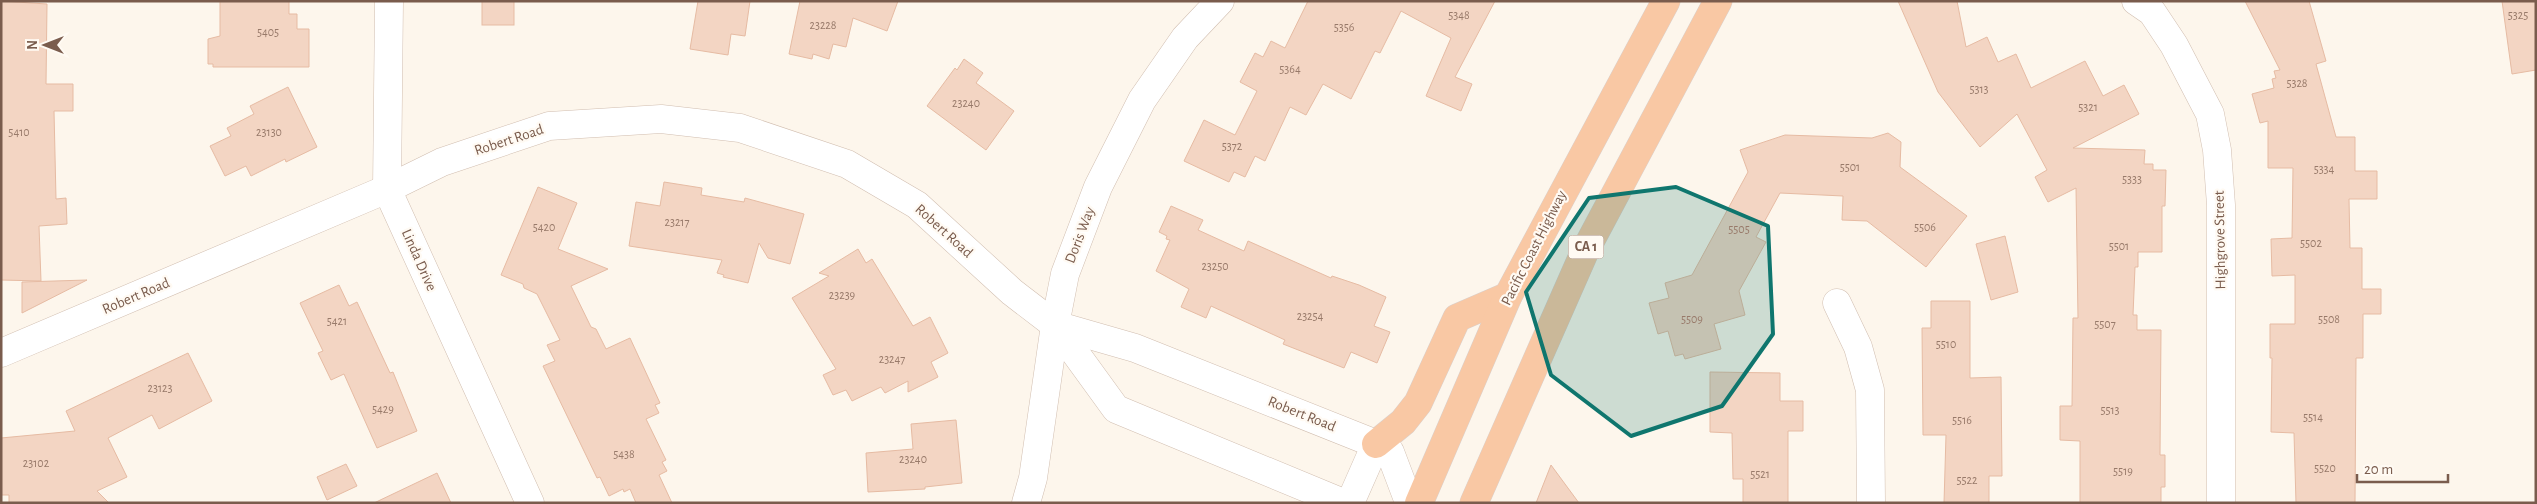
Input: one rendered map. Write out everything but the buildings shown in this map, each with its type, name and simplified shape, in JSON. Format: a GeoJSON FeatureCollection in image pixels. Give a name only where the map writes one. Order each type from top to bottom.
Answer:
{"type":"FeatureCollection","features":[{"type":"Feature","properties":{"kind":"highway","name":"Pacific Coast Highway"},"geometry":{"type":"LineString","coordinates":[[1411,501],[1508,296],[1666,1]]}},
{"type":"Feature","properties":{"kind":"highway","name":"CA 1"},"geometry":{"type":"LineString","coordinates":[[1474,503],[1585,250],[1718,1]]}},
{"type":"Feature","properties":{"kind":"highway"},"geometry":{"type":"LineString","coordinates":[[1376,444],[1403,422],[1418,403],[1457,318],[1508,296]]}},
{"type":"Feature","properties":{"kind":"street","name":"Linda Drive"},"geometry":{"type":"LineString","coordinates":[[389,1],[387,189],[530,503]]}},
{"type":"Feature","properties":{"kind":"street","name":"Doris Way"},"geometry":{"type":"LineString","coordinates":[[1026,503],[1045,406],[1055,325],[1065,274],[1098,187],[1142,100],[1185,38],[1220,1]]}},
{"type":"Feature","properties":{"kind":"street","name":"Highgrove Street"},"geometry":{"type":"LineString","coordinates":[[2136,1],[2152,12],[2174,45],[2210,114],[2217,150],[2220,205],[2220,503]]}},
{"type":"Feature","properties":{"kind":"street","name":"Robert Road"},"geometry":{"type":"LineString","coordinates":[[1,353],[387,189],[442,162],[548,126],[661,119],[740,128],[847,164],[917,205],[1012,292],[1055,325],[1116,409],[1343,503]]}},
{"type":"Feature","properties":{"kind":"street"},"geometry":{"type":"LineString","coordinates":[[1837,304],[1858,347],[1870,390],[1871,503]]}},
{"type":"Feature","properties":{"kind":"street","name":"Robert Road"},"geometry":{"type":"LineString","coordinates":[[1055,325],[1135,348],[1376,444],[1390,452],[1411,501]]}},
{"type":"Feature","properties":{"kind":"street"},"geometry":{"type":"LineString","coordinates":[[1350,503],[1376,444]]}},
{"type":"Feature","properties":{"kind":"highlighted area"},"geometry":{"type":"Polygon","coordinates":[[[1676,187],[1768,226],[1773,334],[1722,406],[1631,436],[1551,375],[1526,292],[1589,198],[1676,187]]]}}]}
